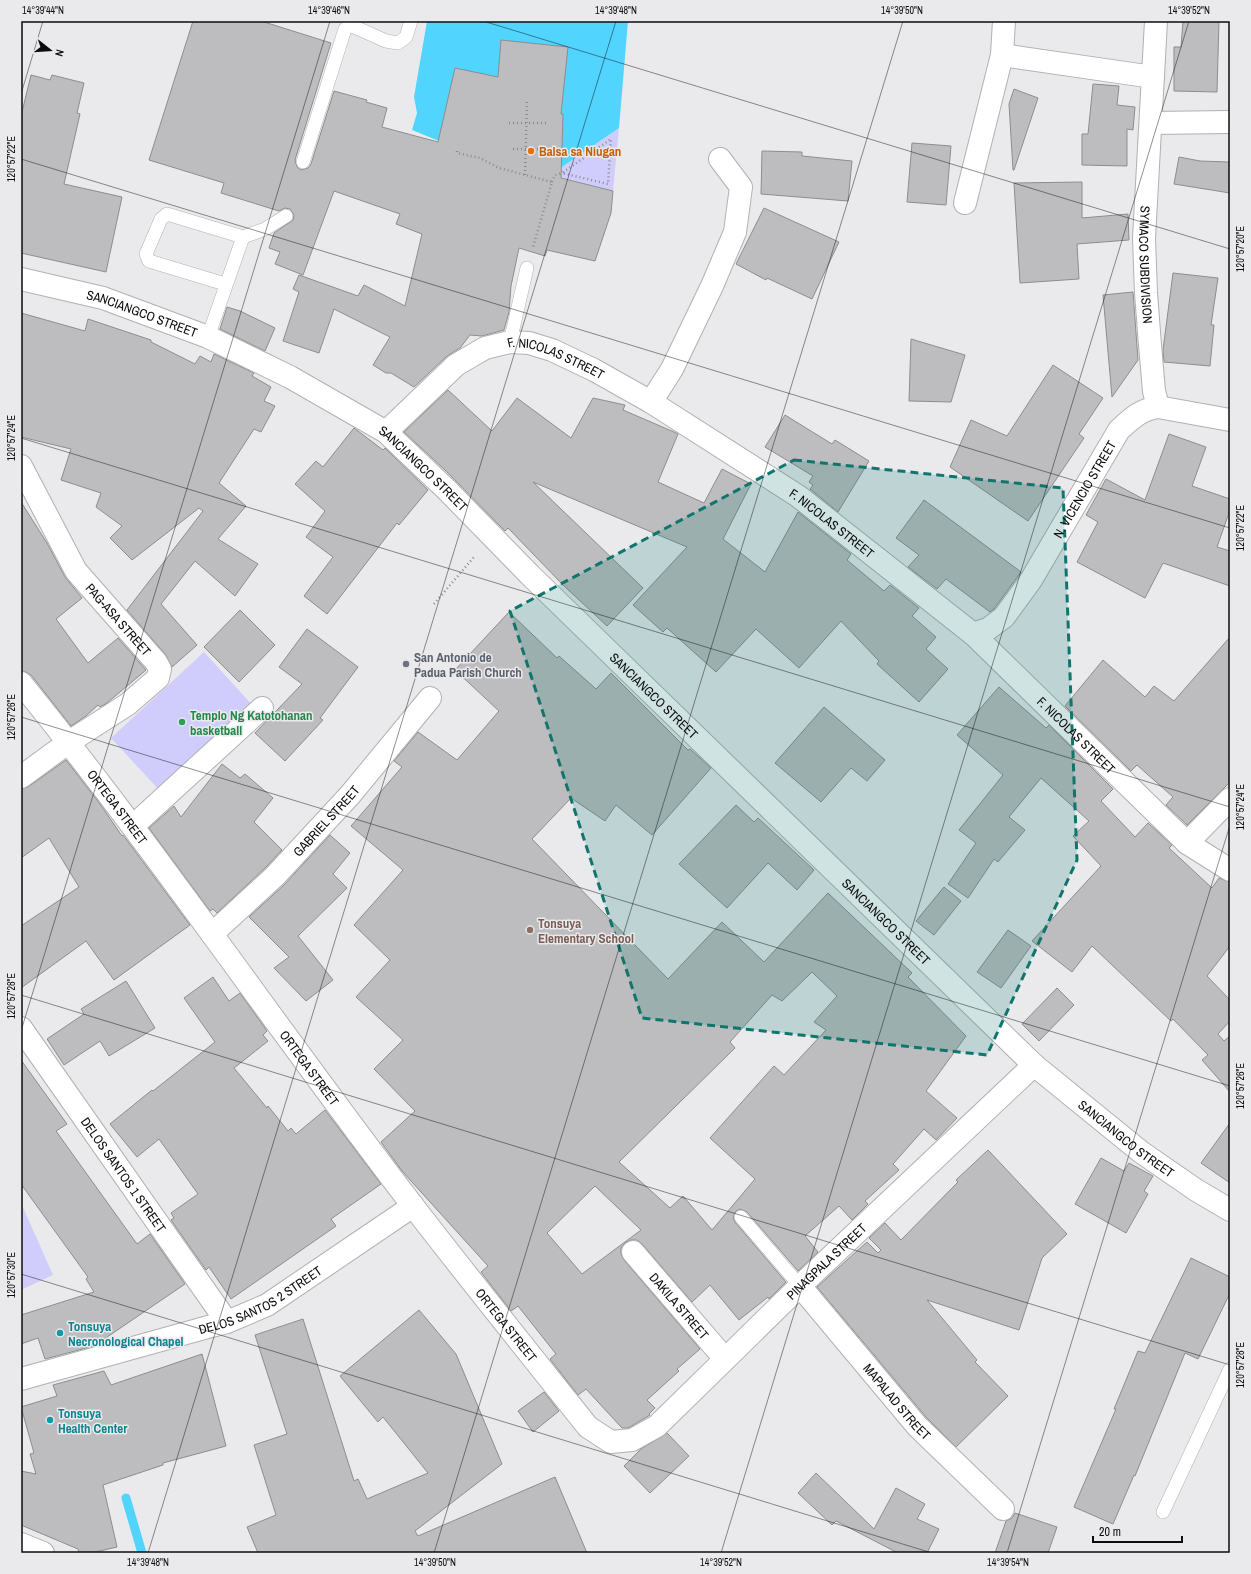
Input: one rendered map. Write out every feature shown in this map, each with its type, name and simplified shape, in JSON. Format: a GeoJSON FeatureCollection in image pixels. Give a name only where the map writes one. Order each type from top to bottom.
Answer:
{"type":"FeatureCollection","features":[{"type":"Feature","properties":{"kind":"street"},"geometry":{"type":"LineString","coordinates":[[965,203],[1002,55],[1004,21]]}},
{"type":"Feature","properties":{"kind":"street","name":"SYMACO SUBDIVISION"},"geometry":{"type":"LineString","coordinates":[[1156,21],[1144,238],[1149,338],[1154,391],[1158,407]]}},
{"type":"Feature","properties":{"kind":"street"},"geometry":{"type":"LineString","coordinates":[[1002,55],[1153,77]]}},
{"type":"Feature","properties":{"kind":"street"},"geometry":{"type":"LineString","coordinates":[[1151,122],[1230,122]]}},
{"type":"Feature","properties":{"kind":"street"},"geometry":{"type":"LineString","coordinates":[[651,402],[672,369],[712,286],[735,232],[741,187],[720,159]]}},
{"type":"Feature","properties":{"kind":"street","name":"SANCIANGCO STREET"},"geometry":{"type":"LineString","coordinates":[[21,280],[103,298],[208,337],[290,377],[386,432],[448,490],[492,536],[1034,1065],[1141,1152],[1196,1190],[1230,1210]]}},
{"type":"Feature","properties":{"kind":"street","name":"F. NICOLAS STREET"},"geometry":{"type":"LineString","coordinates":[[386,432],[456,365],[485,348],[510,342],[528,343],[552,350],[594,370],[651,402],[798,496],[973,634],[1187,843],[1230,870]]}},
{"type":"Feature","properties":{"kind":"street","name":"N. VICENCIO STREET"},"geometry":{"type":"LineString","coordinates":[[973,634],[988,629],[1004,617],[1031,580],[1119,430],[1136,415],[1146,409],[1158,407],[1230,420]]}},
{"type":"Feature","properties":{"kind":"street","name":"PAG-ASA STREET"},"geometry":{"type":"LineString","coordinates":[[21,466],[76,571],[156,662],[160,669],[158,678],[128,704],[69,742]]}},
{"type":"Feature","properties":{"kind":"street","name":"ORTEGA STREET"},"geometry":{"type":"LineString","coordinates":[[21,683],[69,742],[133,826],[413,1206],[588,1427],[611,1442]]}},
{"type":"Feature","properties":{"kind":"street","name":"GABRIEL STREET"},"geometry":{"type":"LineString","coordinates":[[212,934],[281,870],[350,795],[430,698]]}},
{"type":"Feature","properties":{"kind":"street"},"geometry":{"type":"LineString","coordinates":[[133,826],[262,708]]}},
{"type":"Feature","properties":{"kind":"street"},"geometry":{"type":"LineString","coordinates":[[21,777],[69,742]]}},
{"type":"Feature","properties":{"kind":"street"},"geometry":{"type":"LineString","coordinates":[[1187,843],[1230,799]]}},
{"type":"Feature","properties":{"kind":"street","name":"DELOS SANTOS 1 STREET"},"geometry":{"type":"LineString","coordinates":[[21,1028],[227,1322]]}},
{"type":"Feature","properties":{"kind":"street","name":"PINAGPALA STREET"},"geometry":{"type":"LineString","coordinates":[[611,1442],[632,1440],[658,1426],[800,1286],[1034,1065]]}},
{"type":"Feature","properties":{"kind":"street","name":"DELOS SANTOS 2 STREET"},"geometry":{"type":"LineString","coordinates":[[21,1379],[227,1322],[267,1305],[413,1206]]}},
{"type":"Feature","properties":{"kind":"street","name":"DAKILA STREET"},"geometry":{"type":"LineString","coordinates":[[633,1252],[725,1359]]}},
{"type":"Feature","properties":{"kind":"street","name":"MAPALAD STREET"},"geometry":{"type":"LineString","coordinates":[[800,1286],[917,1426],[1003,1509]]}},
{"type":"Feature","properties":{"kind":"street"},"geometry":{"type":"LineString","coordinates":[[21,1544],[43,1553]]}},
{"type":"Feature","properties":{"kind":"lane"},"geometry":{"type":"LineString","coordinates":[[303,162],[345,29],[350,25],[386,41],[398,43],[406,37],[411,21]]}},
{"type":"Feature","properties":{"kind":"lane"},"geometry":{"type":"LineString","coordinates":[[225,284],[149,261],[146,254],[161,219],[167,214],[243,237],[265,229],[286,216]]}},
{"type":"Feature","properties":{"kind":"lane"},"geometry":{"type":"LineString","coordinates":[[208,337],[225,284],[243,237]]}},
{"type":"Feature","properties":{"kind":"lane"},"geometry":{"type":"LineString","coordinates":[[510,342],[527,268]]}},
{"type":"Feature","properties":{"kind":"lane"},"geometry":{"type":"LineString","coordinates":[[741,1217],[800,1286]]}},
{"type":"Feature","properties":{"kind":"lane"},"geometry":{"type":"LineString","coordinates":[[1163,1512],[1230,1369]]}},
{"type":"Feature","properties":{"kind":"path"},"geometry":{"type":"LineString","coordinates":[[525,175],[527,102]]}},
{"type":"Feature","properties":{"kind":"path"},"geometry":{"type":"LineString","coordinates":[[509,123],[546,123]]}},
{"type":"Feature","properties":{"kind":"path"},"geometry":{"type":"LineString","coordinates":[[527,268],[555,175],[562,173],[611,139],[608,184],[562,173]]}},
{"type":"Feature","properties":{"kind":"path"},"geometry":{"type":"LineString","coordinates":[[513,149],[542,149]]}},
{"type":"Feature","properties":{"kind":"path"},"geometry":{"type":"LineString","coordinates":[[457,151],[457,153],[480,158],[499,168],[552,182]]}},
{"type":"Feature","properties":{"kind":"path"},"geometry":{"type":"LineString","coordinates":[[434,604],[492,536]]}},
{"type":"Feature","properties":{"kind":"highlighted area"},"geometry":{"type":"Polygon","coordinates":[[[794,460],[1063,488],[1077,860],[987,1055],[642,1018],[510,611],[794,460]]]}},
{"type":"Feature","properties":{"kind":"shaded area"},"geometry":{"type":"Polygon","coordinates":[[[427,21],[628,21],[619,128],[553,173],[439,141],[412,130],[417,113],[414,97],[427,21]]]}},
{"type":"Feature","properties":{"kind":"shaded area"},"geometry":{"type":"Polygon","coordinates":[[[619,128],[613,191],[558,177],[553,173],[619,128]]]}},
{"type":"Feature","properties":{"kind":"shaded area","name":"Templo Ng Katotohanan basketball"},"geometry":{"type":"Polygon","coordinates":[[[204,652],[253,706],[161,792],[111,738],[204,652]]]}},
{"type":"Feature","properties":{"kind":"shaded area"},"geometry":{"type":"Polygon","coordinates":[[[21,1203],[53,1275],[21,1290],[21,1203]]]}},
{"type":"Feature","properties":{"kind":"building"},"geometry":{"type":"Polygon","coordinates":[[[193,21],[261,21],[331,43],[295,160],[297,167],[301,170],[308,168],[311,164],[334,91],[367,100],[366,102],[387,108],[382,127],[438,142],[455,68],[498,77],[501,40],[568,47],[561,114],[563,114],[561,178],[613,191],[611,213],[595,261],[547,250],[545,256],[519,248],[511,286],[509,312],[504,330],[482,336],[470,335],[460,348],[447,356],[414,387],[391,373],[386,373],[373,365],[390,337],[334,309],[319,353],[283,341],[299,292],[293,289],[299,275],[358,296],[364,285],[405,306],[422,234],[396,224],[400,214],[334,191],[303,275],[275,264],[280,252],[269,248],[274,233],[293,220],[294,215],[290,209],[285,208],[279,211],[221,193],[224,183],[149,160],[193,21]]]}},
{"type":"Feature","properties":{"kind":"building"},"geometry":{"type":"Polygon","coordinates":[[[1183,21],[1219,21],[1217,92],[1174,91],[1174,47],[1181,47],[1183,21]]]}},
{"type":"Feature","properties":{"kind":"building"},"geometry":{"type":"Polygon","coordinates":[[[31,75],[50,80],[52,75],[84,83],[77,113],[80,114],[64,184],[122,197],[106,272],[21,253],[21,116],[31,75]]]}},
{"type":"Feature","properties":{"kind":"building"},"geometry":{"type":"Polygon","coordinates":[[[1093,84],[1119,86],[1117,105],[1135,107],[1133,130],[1127,129],[1127,166],[1082,165],[1082,134],[1088,134],[1093,84]]]}},
{"type":"Feature","properties":{"kind":"building"},"geometry":{"type":"Polygon","coordinates":[[[1014,89],[1038,98],[1013,170],[1009,104],[1014,89]]]}},
{"type":"Feature","properties":{"kind":"building"},"geometry":{"type":"Polygon","coordinates":[[[912,143],[951,146],[946,205],[907,202],[912,143]]]}},
{"type":"Feature","properties":{"kind":"building"},"geometry":{"type":"Polygon","coordinates":[[[762,151],[802,152],[802,156],[852,161],[848,201],[761,194],[762,151]]]}},
{"type":"Feature","properties":{"kind":"building"},"geometry":{"type":"Polygon","coordinates":[[[1179,157],[1200,161],[1230,162],[1230,193],[1174,184],[1179,157]]]}},
{"type":"Feature","properties":{"kind":"building"},"geometry":{"type":"Polygon","coordinates":[[[1082,182],[1082,218],[1128,214],[1129,240],[1077,244],[1079,279],[1020,283],[1014,183],[1082,182]]]}},
{"type":"Feature","properties":{"kind":"building"},"geometry":{"type":"Polygon","coordinates":[[[764,208],[839,242],[812,299],[767,278],[766,280],[736,264],[764,208]]]}},
{"type":"Feature","properties":{"kind":"building"},"geometry":{"type":"Polygon","coordinates":[[[1173,273],[1218,278],[1211,325],[1214,325],[1210,366],[1164,362],[1163,350],[1173,273]]]}},
{"type":"Feature","properties":{"kind":"building"},"geometry":{"type":"Polygon","coordinates":[[[1133,292],[1138,360],[1112,397],[1103,295],[1133,292]]]}},
{"type":"Feature","properties":{"kind":"building"},"geometry":{"type":"Polygon","coordinates":[[[227,307],[240,311],[275,328],[265,351],[220,329],[227,307]]]}},
{"type":"Feature","properties":{"kind":"building"},"geometry":{"type":"Polygon","coordinates":[[[21,313],[85,331],[88,319],[151,340],[151,342],[195,364],[200,356],[211,362],[214,354],[254,373],[252,376],[271,387],[264,401],[275,406],[261,432],[254,429],[219,483],[246,506],[218,539],[258,564],[235,596],[195,561],[161,604],[197,645],[172,667],[165,654],[127,610],[203,511],[199,508],[132,560],[110,538],[122,526],[96,507],[101,493],[61,480],[71,449],[21,437],[21,313]]]}},
{"type":"Feature","properties":{"kind":"building"},"geometry":{"type":"Polygon","coordinates":[[[911,339],[965,355],[951,402],[909,401],[911,339]]]}},
{"type":"Feature","properties":{"kind":"building"},"geometry":{"type":"Polygon","coordinates":[[[1053,365],[1103,398],[1079,434],[1084,438],[1028,521],[950,467],[971,420],[1007,436],[1053,365]]]}},
{"type":"Feature","properties":{"kind":"building"},"geometry":{"type":"Polygon","coordinates":[[[448,390],[492,431],[517,398],[571,438],[593,398],[625,405],[623,410],[678,434],[658,482],[704,503],[722,469],[751,484],[723,539],[765,572],[798,512],[851,554],[847,560],[884,591],[890,585],[919,608],[912,616],[936,637],[926,649],[948,669],[919,702],[877,664],[879,661],[841,621],[799,668],[756,629],[716,672],[667,628],[663,632],[633,605],[687,547],[533,482],[643,588],[607,626],[563,585],[508,528],[505,531],[445,470],[404,432],[448,390]]]}},
{"type":"Feature","properties":{"kind":"building"},"geometry":{"type":"Polygon","coordinates":[[[785,415],[832,444],[835,440],[869,461],[838,512],[810,489],[813,485],[809,482],[813,476],[765,447],[785,415]]]}},
{"type":"Feature","properties":{"kind":"building"},"geometry":{"type":"Polygon","coordinates":[[[354,428],[383,450],[385,448],[428,490],[399,525],[397,523],[327,614],[304,596],[333,557],[306,537],[325,511],[295,484],[316,461],[323,467],[354,428]]]}},
{"type":"Feature","properties":{"kind":"building"},"geometry":{"type":"Polygon","coordinates":[[[1169,434],[1206,447],[1192,486],[1230,499],[1230,510],[1217,547],[1230,551],[1230,586],[1163,563],[1145,598],[1077,562],[1098,522],[1086,515],[1106,479],[1145,500],[1169,434]]]}},
{"type":"Feature","properties":{"kind":"building"},"geometry":{"type":"Polygon","coordinates":[[[924,500],[1021,572],[994,609],[990,612],[946,579],[937,589],[908,567],[919,555],[896,538],[924,500]]]}},
{"type":"Feature","properties":{"kind":"building"},"geometry":{"type":"Polygon","coordinates":[[[21,502],[47,543],[65,577],[82,598],[56,619],[88,663],[118,638],[146,670],[107,703],[100,707],[98,705],[86,716],[71,726],[31,675],[21,671],[21,502]]]}},
{"type":"Feature","properties":{"kind":"building"},"geometry":{"type":"Polygon","coordinates":[[[240,610],[275,645],[239,682],[204,647],[240,610]]]}},
{"type":"Feature","properties":{"kind":"building"},"geometry":{"type":"Polygon","coordinates":[[[509,612],[557,658],[559,656],[596,689],[611,673],[688,750],[690,749],[711,768],[652,835],[616,805],[605,821],[571,798],[532,839],[668,979],[722,922],[764,962],[828,893],[912,973],[908,977],[966,1036],[926,1091],[957,1118],[936,1140],[924,1129],[893,1164],[899,1170],[865,1201],[868,1204],[852,1220],[839,1206],[805,1236],[818,1252],[798,1271],[747,1212],[740,1209],[736,1211],[733,1218],[735,1222],[786,1282],[769,1299],[768,1297],[739,1320],[710,1285],[692,1302],[642,1244],[637,1240],[631,1240],[625,1243],[621,1248],[621,1254],[624,1260],[700,1349],[677,1369],[679,1371],[647,1400],[655,1408],[649,1414],[650,1415],[628,1428],[622,1428],[586,1389],[578,1395],[550,1359],[556,1354],[518,1306],[511,1311],[481,1272],[488,1266],[402,1171],[381,1142],[415,1111],[374,1069],[403,1040],[356,997],[390,960],[354,925],[403,870],[351,826],[402,767],[394,761],[418,732],[457,760],[499,711],[455,670],[509,612]],[[812,972],[782,1001],[772,995],[730,1042],[735,1048],[619,1162],[670,1208],[683,1196],[712,1230],[755,1179],[710,1138],[774,1066],[784,1075],[826,1030],[814,1022],[837,996],[812,972]],[[595,1186],[547,1233],[582,1274],[641,1230],[595,1186]]]}},
{"type":"Feature","properties":{"kind":"building"},"geometry":{"type":"Polygon","coordinates":[[[307,629],[358,667],[320,718],[323,720],[285,761],[255,733],[302,684],[279,667],[307,629]]]}},
{"type":"Feature","properties":{"kind":"building"},"geometry":{"type":"Polygon","coordinates":[[[1230,637],[1230,782],[1187,825],[1166,805],[1173,797],[1137,765],[1131,771],[1065,706],[1103,660],[1145,697],[1154,686],[1174,701],[1230,637]]]}},
{"type":"Feature","properties":{"kind":"building"},"geometry":{"type":"Polygon","coordinates":[[[999,687],[1046,728],[1049,725],[1113,789],[1101,801],[1135,837],[1148,823],[1172,845],[1169,848],[1212,888],[1219,878],[1230,882],[1230,946],[1207,976],[1230,1000],[1230,1021],[1218,1034],[1224,1041],[1230,1036],[1230,1092],[1202,1060],[1208,1055],[1173,1019],[1171,1021],[1092,946],[1072,972],[1032,941],[1101,866],[1073,836],[1089,821],[1041,778],[1009,817],[1025,830],[998,862],[994,859],[968,898],[948,884],[976,843],[959,830],[1003,775],[957,735],[999,687]]]}},
{"type":"Feature","properties":{"kind":"building"},"geometry":{"type":"Polygon","coordinates":[[[824,707],[885,760],[867,781],[851,768],[821,802],[775,763],[824,707]]]}},
{"type":"Feature","properties":{"kind":"building"},"geometry":{"type":"Polygon","coordinates":[[[66,760],[190,925],[114,980],[86,941],[21,988],[21,926],[79,887],[49,838],[21,858],[21,789],[28,787],[66,760]]]}},
{"type":"Feature","properties":{"kind":"building"},"geometry":{"type":"Polygon","coordinates":[[[222,764],[240,778],[245,774],[273,798],[254,822],[282,850],[217,913],[213,909],[210,911],[149,828],[174,806],[181,817],[222,764]]]}},
{"type":"Feature","properties":{"kind":"building"},"geometry":{"type":"Polygon","coordinates":[[[736,805],[754,822],[758,818],[814,870],[797,890],[768,863],[727,908],[679,864],[736,805]]]}},
{"type":"Feature","properties":{"kind":"building"},"geometry":{"type":"Polygon","coordinates":[[[330,835],[350,853],[333,874],[347,888],[298,936],[333,980],[306,1001],[274,968],[289,957],[249,917],[284,885],[330,835]]]}},
{"type":"Feature","properties":{"kind":"building"},"geometry":{"type":"Polygon","coordinates":[[[944,887],[961,901],[934,935],[916,921],[944,887]]]}},
{"type":"Feature","properties":{"kind":"building"},"geometry":{"type":"Polygon","coordinates":[[[1008,930],[1031,946],[1001,988],[977,972],[1008,930]]]}},
{"type":"Feature","properties":{"kind":"building"},"geometry":{"type":"Polygon","coordinates":[[[213,977],[229,1001],[240,993],[267,1031],[263,1035],[268,1041],[234,1068],[288,1131],[291,1128],[296,1134],[325,1110],[381,1184],[331,1219],[336,1226],[231,1299],[209,1267],[206,1270],[171,1220],[174,1218],[171,1213],[198,1194],[159,1139],[137,1157],[110,1124],[215,1042],[184,998],[213,977]]]}},
{"type":"Feature","properties":{"kind":"building"},"geometry":{"type":"Polygon","coordinates":[[[126,981],[155,1028],[109,1056],[100,1041],[64,1065],[47,1039],[84,1014],[81,1009],[126,981]]]}},
{"type":"Feature","properties":{"kind":"building"},"geometry":{"type":"Polygon","coordinates":[[[1057,988],[1074,1005],[1039,1041],[1022,1024],[1057,988]]]}},
{"type":"Feature","properties":{"kind":"building"},"geometry":{"type":"Polygon","coordinates":[[[21,1060],[67,1124],[56,1131],[137,1244],[150,1234],[185,1284],[94,1346],[45,1359],[38,1338],[21,1344],[21,1315],[94,1292],[86,1279],[88,1277],[21,1184],[21,1060]]]}},
{"type":"Feature","properties":{"kind":"building"},"geometry":{"type":"Polygon","coordinates":[[[1230,1123],[1230,1183],[1201,1163],[1230,1123]]]}},
{"type":"Feature","properties":{"kind":"building"},"geometry":{"type":"Polygon","coordinates":[[[988,1150],[1067,1234],[1042,1258],[1019,1330],[927,1300],[977,1360],[975,1362],[1008,1396],[956,1447],[926,1417],[817,1287],[867,1242],[878,1253],[881,1250],[869,1238],[885,1223],[901,1240],[958,1182],[956,1180],[988,1150]]]}},
{"type":"Feature","properties":{"kind":"building"},"geometry":{"type":"Polygon","coordinates":[[[1101,1158],[1124,1171],[1129,1163],[1153,1176],[1144,1191],[1148,1194],[1126,1233],[1075,1204],[1101,1158]]]}},
{"type":"Feature","properties":{"kind":"building"},"geometry":{"type":"Polygon","coordinates":[[[1191,1258],[1230,1277],[1230,1293],[1198,1359],[1185,1353],[1135,1476],[1134,1475],[1113,1524],[1074,1507],[1116,1409],[1114,1409],[1138,1351],[1145,1353],[1191,1258]]]}},
{"type":"Feature","properties":{"kind":"building"},"geometry":{"type":"Polygon","coordinates":[[[419,1310],[456,1354],[502,1464],[415,1531],[418,1536],[555,1477],[587,1553],[258,1553],[247,1527],[276,1515],[254,1445],[287,1434],[255,1335],[303,1319],[354,1481],[358,1479],[367,1499],[428,1473],[383,1417],[378,1422],[340,1376],[419,1310]]]}},
{"type":"Feature","properties":{"kind":"building"},"geometry":{"type":"Polygon","coordinates":[[[202,1354],[226,1446],[163,1463],[163,1465],[103,1485],[117,1547],[91,1553],[79,1553],[78,1549],[21,1525],[21,1471],[36,1474],[30,1454],[34,1453],[21,1407],[57,1396],[53,1385],[104,1371],[111,1385],[202,1354]]]}},
{"type":"Feature","properties":{"kind":"building"},"geometry":{"type":"Polygon","coordinates":[[[544,1392],[559,1411],[533,1432],[518,1411],[544,1392]]]}},
{"type":"Feature","properties":{"kind":"building"},"geometry":{"type":"Polygon","coordinates":[[[667,1433],[689,1456],[650,1493],[624,1466],[641,1449],[667,1433]]]}},
{"type":"Feature","properties":{"kind":"building"},"geometry":{"type":"Polygon","coordinates":[[[816,1473],[874,1529],[896,1488],[925,1504],[917,1519],[939,1529],[927,1553],[898,1553],[836,1521],[832,1525],[798,1493],[816,1473]]]}},
{"type":"Feature","properties":{"kind":"building"},"geometry":{"type":"Polygon","coordinates":[[[1015,1513],[1057,1527],[1048,1553],[995,1553],[1006,1521],[1012,1518],[1015,1513]]]}},
{"type":"Feature","properties":{"kind":"waterway"},"geometry":{"type":"LineString","coordinates":[[126,1498],[142,1553]]}},
{"type":"Feature","properties":{"kind":"place","name":"Balsa sa Niugan"},"geometry":{"type":"Point","coordinates":[531,151]}},
{"type":"Feature","properties":{"kind":"place","name":"San Antonio de Padua Parish Church"},"geometry":{"type":"Point","coordinates":[406,664]}},
{"type":"Feature","properties":{"kind":"place","name":"Templo Ng Katotohanan basketball"},"geometry":{"type":"Point","coordinates":[182,722]}},
{"type":"Feature","properties":{"kind":"place","name":"Tonsuya Elementary School"},"geometry":{"type":"Point","coordinates":[530,930]}},
{"type":"Feature","properties":{"kind":"place","name":"Tonsuya Necronological Chapel"},"geometry":{"type":"Point","coordinates":[60,1333]}},
{"type":"Feature","properties":{"kind":"place","name":"Tonsuya Health Center"},"geometry":{"type":"Point","coordinates":[50,1420]}}]}
